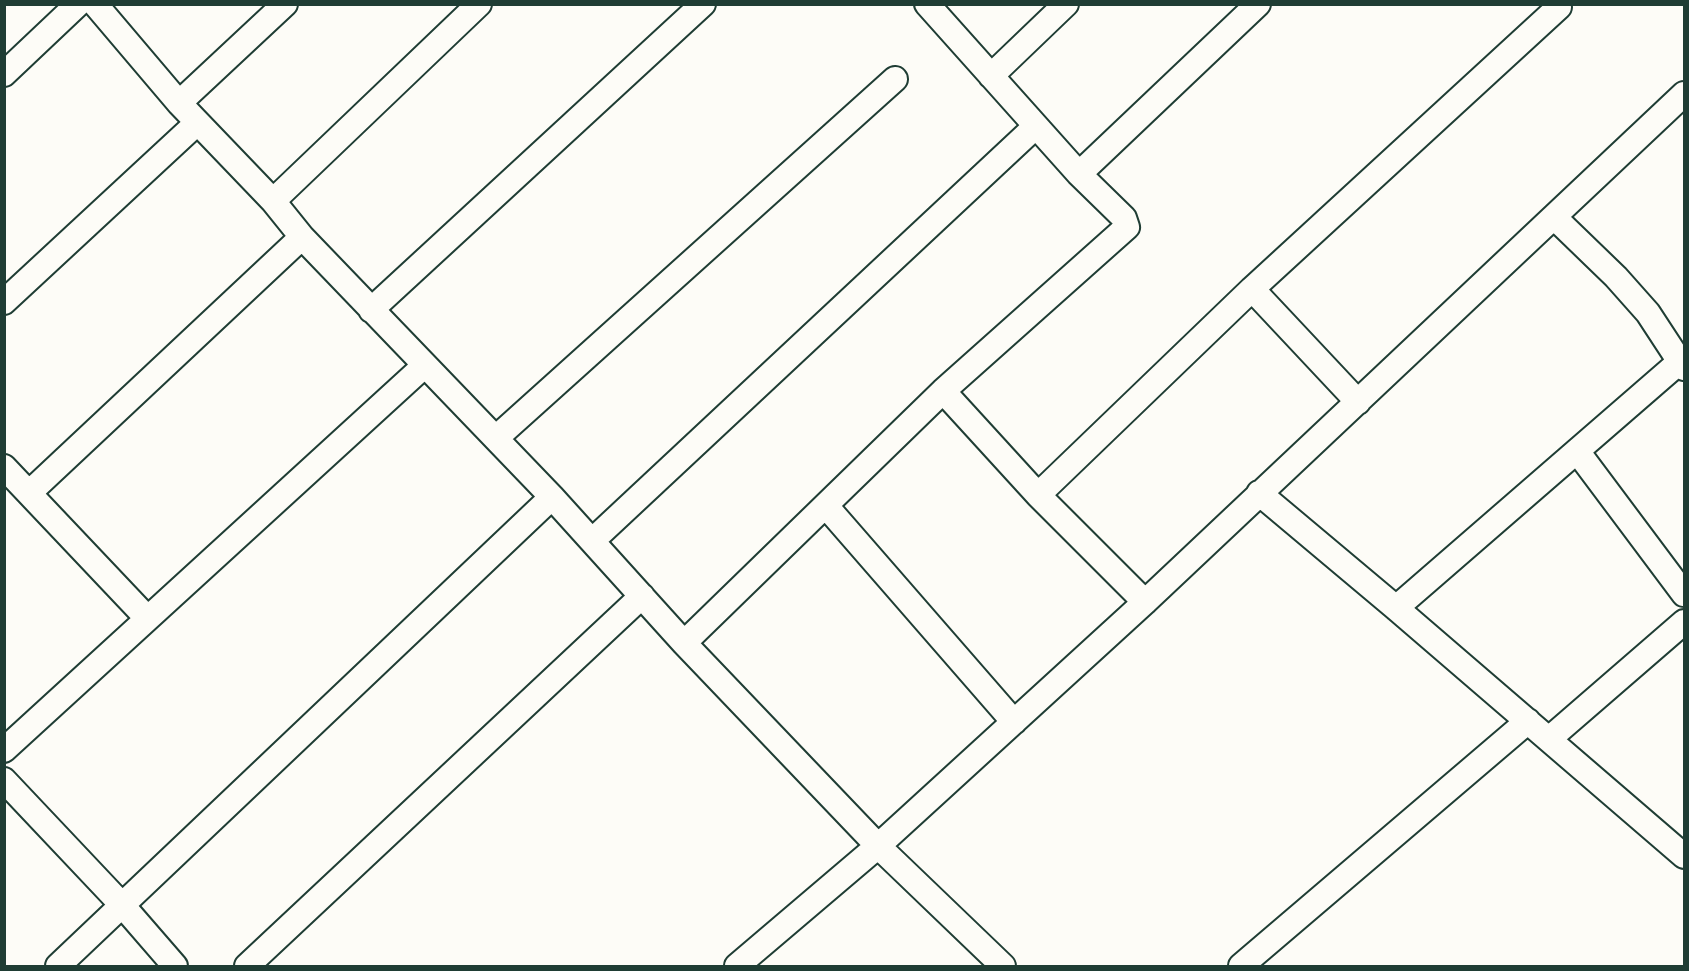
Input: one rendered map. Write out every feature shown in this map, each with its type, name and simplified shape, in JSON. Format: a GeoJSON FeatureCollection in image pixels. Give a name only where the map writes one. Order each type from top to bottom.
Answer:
{"type":"FeatureCollection","features":[{"type":"Feature","properties":{"kind":"street"},"geometry":{"type":"LineString","coordinates":[[4,74],[78,4]]}},
{"type":"Feature","properties":{"kind":"street"},"geometry":{"type":"LineString","coordinates":[[179,103],[285,4]]}},
{"type":"Feature","properties":{"kind":"street"},"geometry":{"type":"LineString","coordinates":[[273,201],[479,4]]}},
{"type":"Feature","properties":{"kind":"street"},"geometry":{"type":"LineString","coordinates":[[371,310],[703,4]]}},
{"type":"Feature","properties":{"kind":"street"},"geometry":{"type":"LineString","coordinates":[[684,643],[944,392],[1127,227],[1124,218],[1078,174],[927,4]]}},
{"type":"Feature","properties":{"kind":"street"},"geometry":{"type":"LineString","coordinates":[[991,76],[1066,4]]}},
{"type":"Feature","properties":{"kind":"street"},"geometry":{"type":"LineString","coordinates":[[1078,174],[1258,4]]}},
{"type":"Feature","properties":{"kind":"street"},"geometry":{"type":"LineString","coordinates":[[102,7],[179,103],[273,201],[302,237],[593,540],[684,643],[878,846],[1003,966]]}},
{"type":"Feature","properties":{"kind":"street"},"geometry":{"type":"LineString","coordinates":[[1038,495],[1252,289],[1559,7]]}},
{"type":"Feature","properties":{"kind":"street"},"geometry":{"type":"LineString","coordinates":[[495,438],[895,79]]}},
{"type":"Feature","properties":{"kind":"street"},"geometry":{"type":"LineString","coordinates":[[737,966],[878,846],[1145,602],[1684,94]]}},
{"type":"Feature","properties":{"kind":"street"},"geometry":{"type":"LineString","coordinates":[[4,302],[197,123]]}},
{"type":"Feature","properties":{"kind":"street"},"geometry":{"type":"LineString","coordinates":[[593,540],[1036,126]]}},
{"type":"Feature","properties":{"kind":"street"},"geometry":{"type":"LineString","coordinates":[[1396,608],[1577,451],[1683,363],[1648,313],[1616,277],[1554,217]]}},
{"type":"Feature","properties":{"kind":"street"},"geometry":{"type":"LineString","coordinates":[[29,493],[302,237]]}},
{"type":"Feature","properties":{"kind":"street"},"geometry":{"type":"LineString","coordinates":[[1252,289],[1358,402]]}},
{"type":"Feature","properties":{"kind":"street"},"geometry":{"type":"LineString","coordinates":[[4,750],[424,366]]}},
{"type":"Feature","properties":{"kind":"street"},"geometry":{"type":"LineString","coordinates":[[944,392],[1038,495],[1145,602]]}},
{"type":"Feature","properties":{"kind":"street"},"geometry":{"type":"LineString","coordinates":[[1577,451],[1684,594]]}},
{"type":"Feature","properties":{"kind":"street"},"geometry":{"type":"LineString","coordinates":[[4,467],[147,618]]}},
{"type":"Feature","properties":{"kind":"street"},"geometry":{"type":"LineString","coordinates":[[1259,494],[1396,608],[1684,856]]}},
{"type":"Feature","properties":{"kind":"street"},"geometry":{"type":"LineString","coordinates":[[58,966],[552,497]]}},
{"type":"Feature","properties":{"kind":"street"},"geometry":{"type":"LineString","coordinates":[[826,506],[1014,722]]}},
{"type":"Feature","properties":{"kind":"street"},"geometry":{"type":"LineString","coordinates":[[248,966],[642,596]]}},
{"type":"Feature","properties":{"kind":"street"},"geometry":{"type":"LineString","coordinates":[[1549,739],[1684,622]]}},
{"type":"Feature","properties":{"kind":"street"},"geometry":{"type":"LineString","coordinates":[[1241,966],[1528,722]]}},
{"type":"Feature","properties":{"kind":"street"},"geometry":{"type":"LineString","coordinates":[[4,780],[123,906],[175,966]]}}]}
